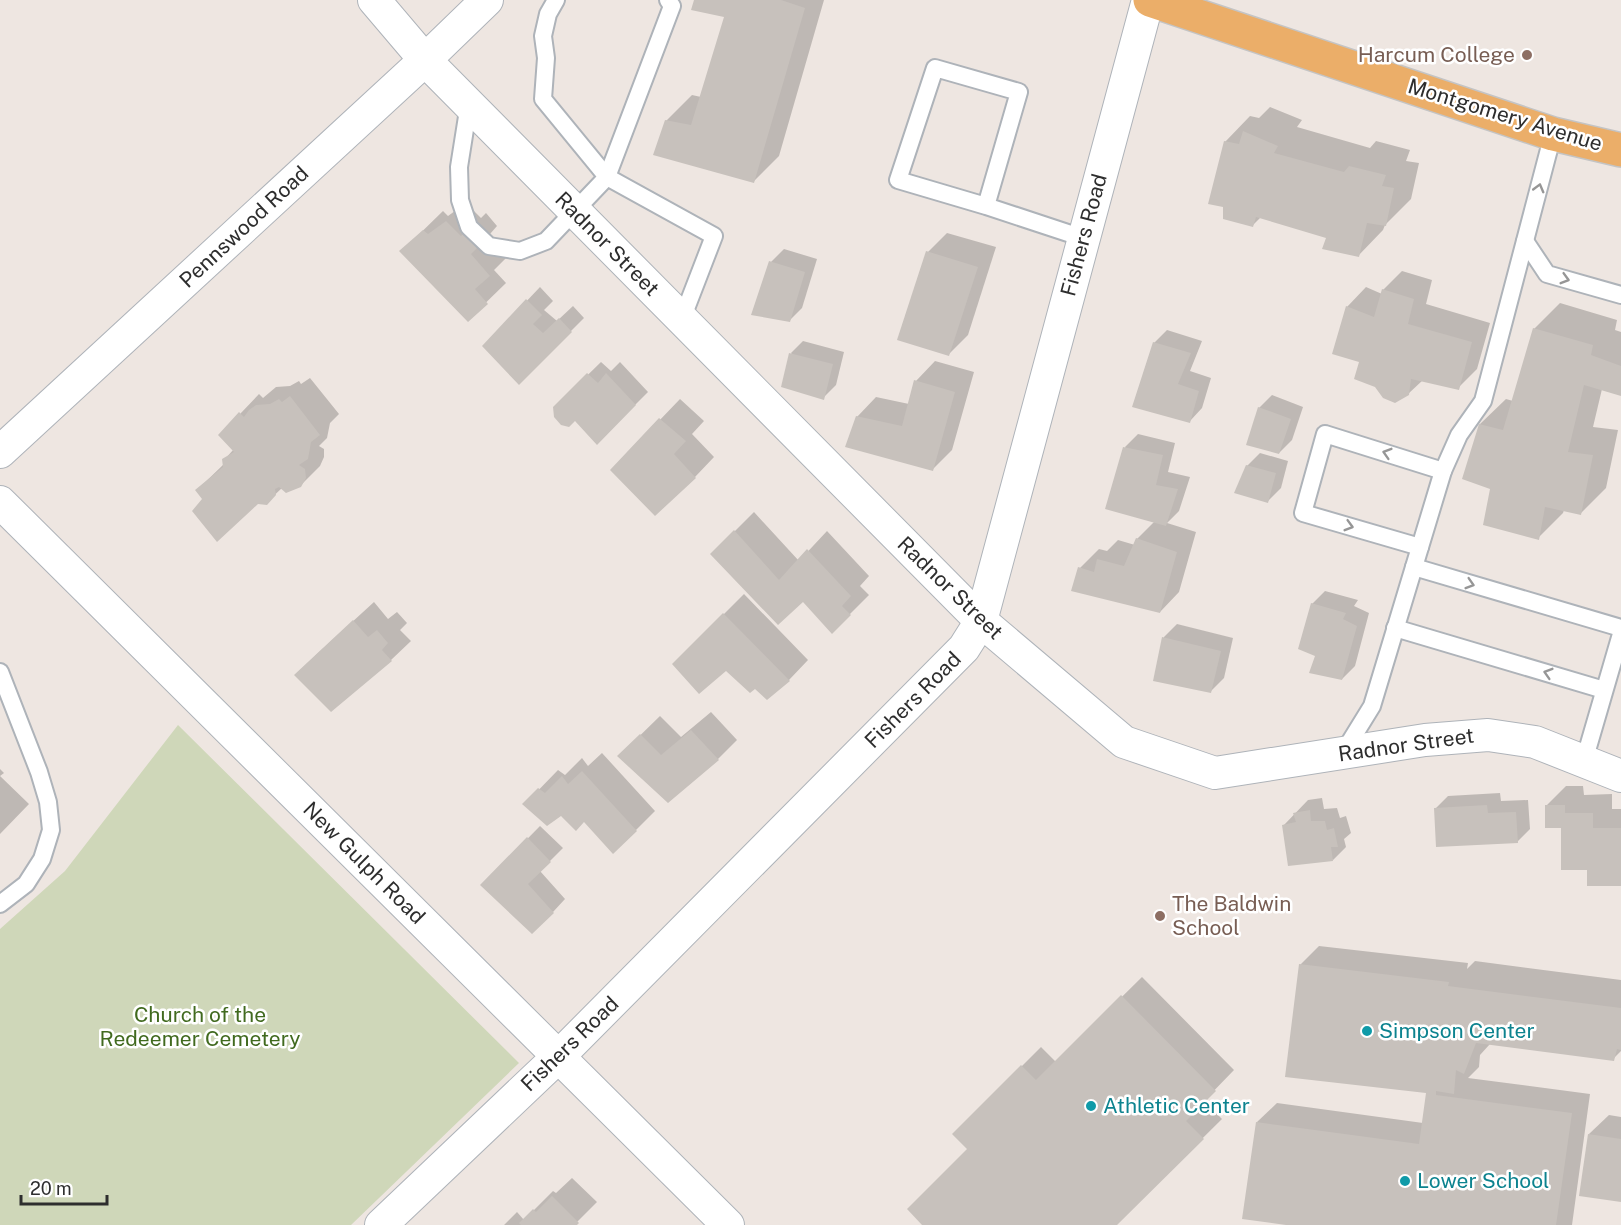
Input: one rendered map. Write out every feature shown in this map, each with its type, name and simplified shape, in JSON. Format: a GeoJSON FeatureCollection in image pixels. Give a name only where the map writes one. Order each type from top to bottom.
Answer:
{"type":"FeatureCollection","features":[{"type":"Feature","properties":{"kind":"main road","name":"Montgomery Avenue"},"geometry":{"type":"LineString","coordinates":[[1149,0],[1553,134],[1621,150]]}},
{"type":"Feature","properties":{"kind":"street","name":"Radnor Street"},"geometry":{"type":"LineString","coordinates":[[374,0],[425,60],[981,621],[1124,742],[1215,773],[1425,740],[1488,735],[1535,742],[1621,776]]}},
{"type":"Feature","properties":{"kind":"street","name":"Pennswood Road"},"geometry":{"type":"LineString","coordinates":[[0,452],[425,60],[487,0]]}},
{"type":"Feature","properties":{"kind":"street","name":"Fishers Road"},"geometry":{"type":"LineString","coordinates":[[381,1225],[559,1056],[964,648],[981,621],[1149,0]]}},
{"type":"Feature","properties":{"kind":"street","name":"New Gulph Road"},"geometry":{"type":"LineString","coordinates":[[0,502],[728,1225]]}},
{"type":"Feature","properties":{"kind":"lane"},"geometry":{"type":"LineString","coordinates":[[556,0],[548,14],[543,36],[546,58],[543,99],[607,177],[714,236],[682,319]]}},
{"type":"Feature","properties":{"kind":"lane"},"geometry":{"type":"LineString","coordinates":[[469,104],[459,167],[460,200],[468,227],[489,246],[520,251],[546,241],[607,177],[672,6],[668,0]]}},
{"type":"Feature","properties":{"kind":"lane"},"geometry":{"type":"LineString","coordinates":[[986,206],[1019,92],[935,68],[898,180],[1083,238]]}},
{"type":"Feature","properties":{"kind":"lane"},"geometry":{"type":"LineString","coordinates":[[1342,753],[1372,706],[1443,471],[1459,435],[1484,401],[1553,134]]}},
{"type":"Feature","properties":{"kind":"lane"},"geometry":{"type":"LineString","coordinates":[[1525,241],[1548,274],[1621,295]]}},
{"type":"Feature","properties":{"kind":"lane"},"geometry":{"type":"LineString","coordinates":[[1420,547],[1303,513],[1325,434],[1443,471]]}},
{"type":"Feature","properties":{"kind":"lane"},"geometry":{"type":"LineString","coordinates":[[1414,567],[1621,628]]}},
{"type":"Feature","properties":{"kind":"lane"},"geometry":{"type":"LineString","coordinates":[[1395,628],[1605,690]]}},
{"type":"Feature","properties":{"kind":"lane"},"geometry":{"type":"LineString","coordinates":[[1584,761],[1621,634]]}},
{"type":"Feature","properties":{"kind":"lane"},"geometry":{"type":"LineString","coordinates":[[0,672],[39,772],[48,802],[51,830],[42,859],[26,884],[0,904]]}},
{"type":"Feature","properties":{"kind":"green space","name":"Church of the Redeemer Cemetery"},"geometry":{"type":"Polygon","coordinates":[[[178,725],[519,1063],[351,1225],[0,1225],[0,929],[65,871],[178,725]]]}},
{"type":"Feature","properties":{"kind":"building"},"geometry":{"type":"Polygon","coordinates":[[[694,0],[781,0],[805,8],[754,183],[653,155],[665,120],[691,125],[724,17],[691,10],[694,0]]]}},
{"type":"Feature","properties":{"kind":"building"},"geometry":{"type":"Polygon","coordinates":[[[1243,131],[1278,146],[1274,153],[1344,172],[1349,166],[1386,175],[1382,186],[1394,188],[1386,226],[1367,223],[1359,257],[1322,249],[1326,238],[1256,217],[1253,227],[1223,219],[1223,207],[1208,204],[1224,141],[1239,144],[1243,131]]]}},
{"type":"Feature","properties":{"kind":"building"},"geometry":{"type":"Polygon","coordinates":[[[446,221],[461,236],[466,231],[479,246],[471,254],[490,276],[475,289],[488,304],[468,322],[399,251],[423,230],[428,234],[446,221]]]}},
{"type":"Feature","properties":{"kind":"building"},"geometry":{"type":"Polygon","coordinates":[[[926,251],[978,267],[949,356],[897,340],[926,251]]]}},
{"type":"Feature","properties":{"kind":"building"},"geometry":{"type":"Polygon","coordinates":[[[769,261],[805,272],[790,322],[751,315],[769,261]]]}},
{"type":"Feature","properties":{"kind":"building"},"geometry":{"type":"Polygon","coordinates":[[[1382,289],[1414,299],[1408,324],[1472,342],[1459,390],[1411,379],[1409,395],[1395,403],[1383,398],[1375,387],[1354,379],[1359,362],[1332,354],[1346,306],[1374,317],[1382,289]]]}},
{"type":"Feature","properties":{"kind":"building"},"geometry":{"type":"Polygon","coordinates":[[[526,299],[542,315],[533,324],[543,333],[559,318],[572,332],[519,385],[482,346],[526,299]]]}},
{"type":"Feature","properties":{"kind":"building"},"geometry":{"type":"Polygon","coordinates":[[[1533,328],[1593,345],[1591,355],[1621,366],[1621,396],[1584,385],[1568,452],[1593,455],[1581,515],[1545,507],[1539,540],[1483,525],[1490,489],[1462,479],[1479,424],[1503,430],[1533,328]]]}},
{"type":"Feature","properties":{"kind":"building"},"geometry":{"type":"Polygon","coordinates":[[[1153,342],[1191,353],[1178,384],[1199,391],[1190,423],[1132,407],[1153,342]]]}},
{"type":"Feature","properties":{"kind":"building"},"geometry":{"type":"Polygon","coordinates":[[[789,353],[833,364],[824,400],[781,387],[789,353]]]}},
{"type":"Feature","properties":{"kind":"building"},"geometry":{"type":"Polygon","coordinates":[[[587,373],[598,383],[606,373],[636,405],[597,445],[575,421],[569,427],[561,425],[554,417],[553,407],[587,373]]]}},
{"type":"Feature","properties":{"kind":"building"},"geometry":{"type":"Polygon","coordinates":[[[914,380],[955,392],[933,471],[845,447],[856,416],[902,426],[914,380]]]}},
{"type":"Feature","properties":{"kind":"building"},"geometry":{"type":"Polygon","coordinates":[[[290,396],[320,435],[311,442],[308,459],[299,465],[305,469],[306,478],[301,487],[286,493],[279,487],[275,489],[276,495],[267,505],[258,504],[217,542],[192,511],[202,499],[195,490],[223,467],[222,459],[234,452],[218,435],[239,412],[244,417],[256,405],[270,404],[279,399],[282,402],[290,396]]]}},
{"type":"Feature","properties":{"kind":"building"},"geometry":{"type":"Polygon","coordinates":[[[1258,407],[1291,419],[1279,454],[1246,445],[1258,407]]]}},
{"type":"Feature","properties":{"kind":"building"},"geometry":{"type":"Polygon","coordinates":[[[659,418],[686,441],[674,454],[696,478],[655,516],[610,470],[659,418]]]}},
{"type":"Feature","properties":{"kind":"building"},"geometry":{"type":"Polygon","coordinates":[[[1123,447],[1163,455],[1156,485],[1178,489],[1166,526],[1105,509],[1123,447]]]}},
{"type":"Feature","properties":{"kind":"building"},"geometry":{"type":"Polygon","coordinates":[[[1246,465],[1276,473],[1268,503],[1234,493],[1246,465]]]}},
{"type":"Feature","properties":{"kind":"building"},"geometry":{"type":"Polygon","coordinates":[[[734,530],[779,580],[807,549],[851,596],[842,606],[851,615],[832,634],[803,602],[778,625],[710,554],[734,530]]]}},
{"type":"Feature","properties":{"kind":"building"},"geometry":{"type":"Polygon","coordinates":[[[1136,538],[1177,552],[1160,613],[1071,591],[1078,567],[1094,572],[1097,559],[1124,566],[1136,538]]]}},
{"type":"Feature","properties":{"kind":"building"},"geometry":{"type":"Polygon","coordinates":[[[1311,603],[1346,613],[1343,619],[1357,626],[1342,680],[1309,673],[1315,656],[1298,649],[1311,603]]]}},
{"type":"Feature","properties":{"kind":"building"},"geometry":{"type":"Polygon","coordinates":[[[723,613],[790,681],[767,700],[755,689],[750,693],[726,671],[699,694],[672,664],[723,613]]]}},
{"type":"Feature","properties":{"kind":"building"},"geometry":{"type":"Polygon","coordinates":[[[353,620],[368,637],[377,630],[388,643],[382,650],[392,661],[331,712],[294,675],[353,620]]]}},
{"type":"Feature","properties":{"kind":"building"},"geometry":{"type":"Polygon","coordinates":[[[1162,637],[1221,651],[1211,693],[1153,681],[1162,637]]]}},
{"type":"Feature","properties":{"kind":"building"},"geometry":{"type":"Polygon","coordinates":[[[691,730],[719,760],[668,803],[617,756],[640,734],[661,755],[691,730]]]}},
{"type":"Feature","properties":{"kind":"building"},"geometry":{"type":"Polygon","coordinates":[[[582,771],[637,831],[613,854],[584,822],[576,831],[561,816],[547,826],[522,804],[538,788],[545,793],[562,776],[568,784],[582,771]]]}},
{"type":"Feature","properties":{"kind":"building"},"geometry":{"type":"Polygon","coordinates":[[[1487,805],[1488,813],[1516,812],[1518,843],[1436,847],[1434,808],[1487,805]]]}},
{"type":"Feature","properties":{"kind":"building"},"geometry":{"type":"Polygon","coordinates":[[[1545,805],[1565,805],[1565,813],[1593,813],[1593,828],[1621,828],[1621,886],[1587,886],[1587,870],[1561,870],[1561,828],[1545,828],[1545,805]]]}},
{"type":"Feature","properties":{"kind":"building"},"geometry":{"type":"Polygon","coordinates":[[[1310,810],[1311,821],[1325,821],[1327,830],[1334,828],[1338,847],[1331,847],[1333,861],[1288,866],[1282,825],[1296,822],[1293,813],[1310,810]]]}},
{"type":"Feature","properties":{"kind":"building"},"geometry":{"type":"Polygon","coordinates":[[[527,837],[551,862],[528,884],[554,913],[532,934],[480,885],[527,837]]]}},
{"type":"Feature","properties":{"kind":"building"},"geometry":{"type":"Polygon","coordinates":[[[1299,964],[1449,982],[1448,986],[1621,1008],[1621,1050],[1617,1049],[1614,1061],[1476,1043],[1464,1074],[1456,1070],[1454,1094],[1436,1091],[1436,1095],[1572,1113],[1556,1225],[1286,1225],[1242,1219],[1256,1122],[1419,1144],[1426,1093],[1285,1077],[1299,964]]]}},
{"type":"Feature","properties":{"kind":"building","name":"Athletic Center"},"geometry":{"type":"Polygon","coordinates":[[[1121,995],[1216,1091],[1186,1121],[1204,1139],[1117,1225],[922,1225],[907,1209],[967,1149],[952,1134],[1021,1065],[1036,1080],[1121,995]]]}},
{"type":"Feature","properties":{"kind":"building"},"geometry":{"type":"Polygon","coordinates":[[[1588,1134],[1621,1139],[1621,1202],[1579,1196],[1588,1134]]]}},
{"type":"Feature","properties":{"kind":"building"},"geometry":{"type":"Polygon","coordinates":[[[552,1196],[579,1223],[577,1225],[521,1225],[519,1223],[533,1209],[536,1212],[552,1196]]]}},
{"type":"Feature","properties":{"kind":"place","name":"Harcum College"},"geometry":{"type":"Point","coordinates":[1527,55]}},
{"type":"Feature","properties":{"kind":"place","name":"The Baldwin School"},"geometry":{"type":"Point","coordinates":[1160,916]}},
{"type":"Feature","properties":{"kind":"place","name":"Simpson Center"},"geometry":{"type":"Point","coordinates":[1367,1031]}},
{"type":"Feature","properties":{"kind":"place","name":"Athletic Center"},"geometry":{"type":"Point","coordinates":[1091,1106]}},
{"type":"Feature","properties":{"kind":"place","name":"Lower School"},"geometry":{"type":"Point","coordinates":[1405,1181]}}]}
